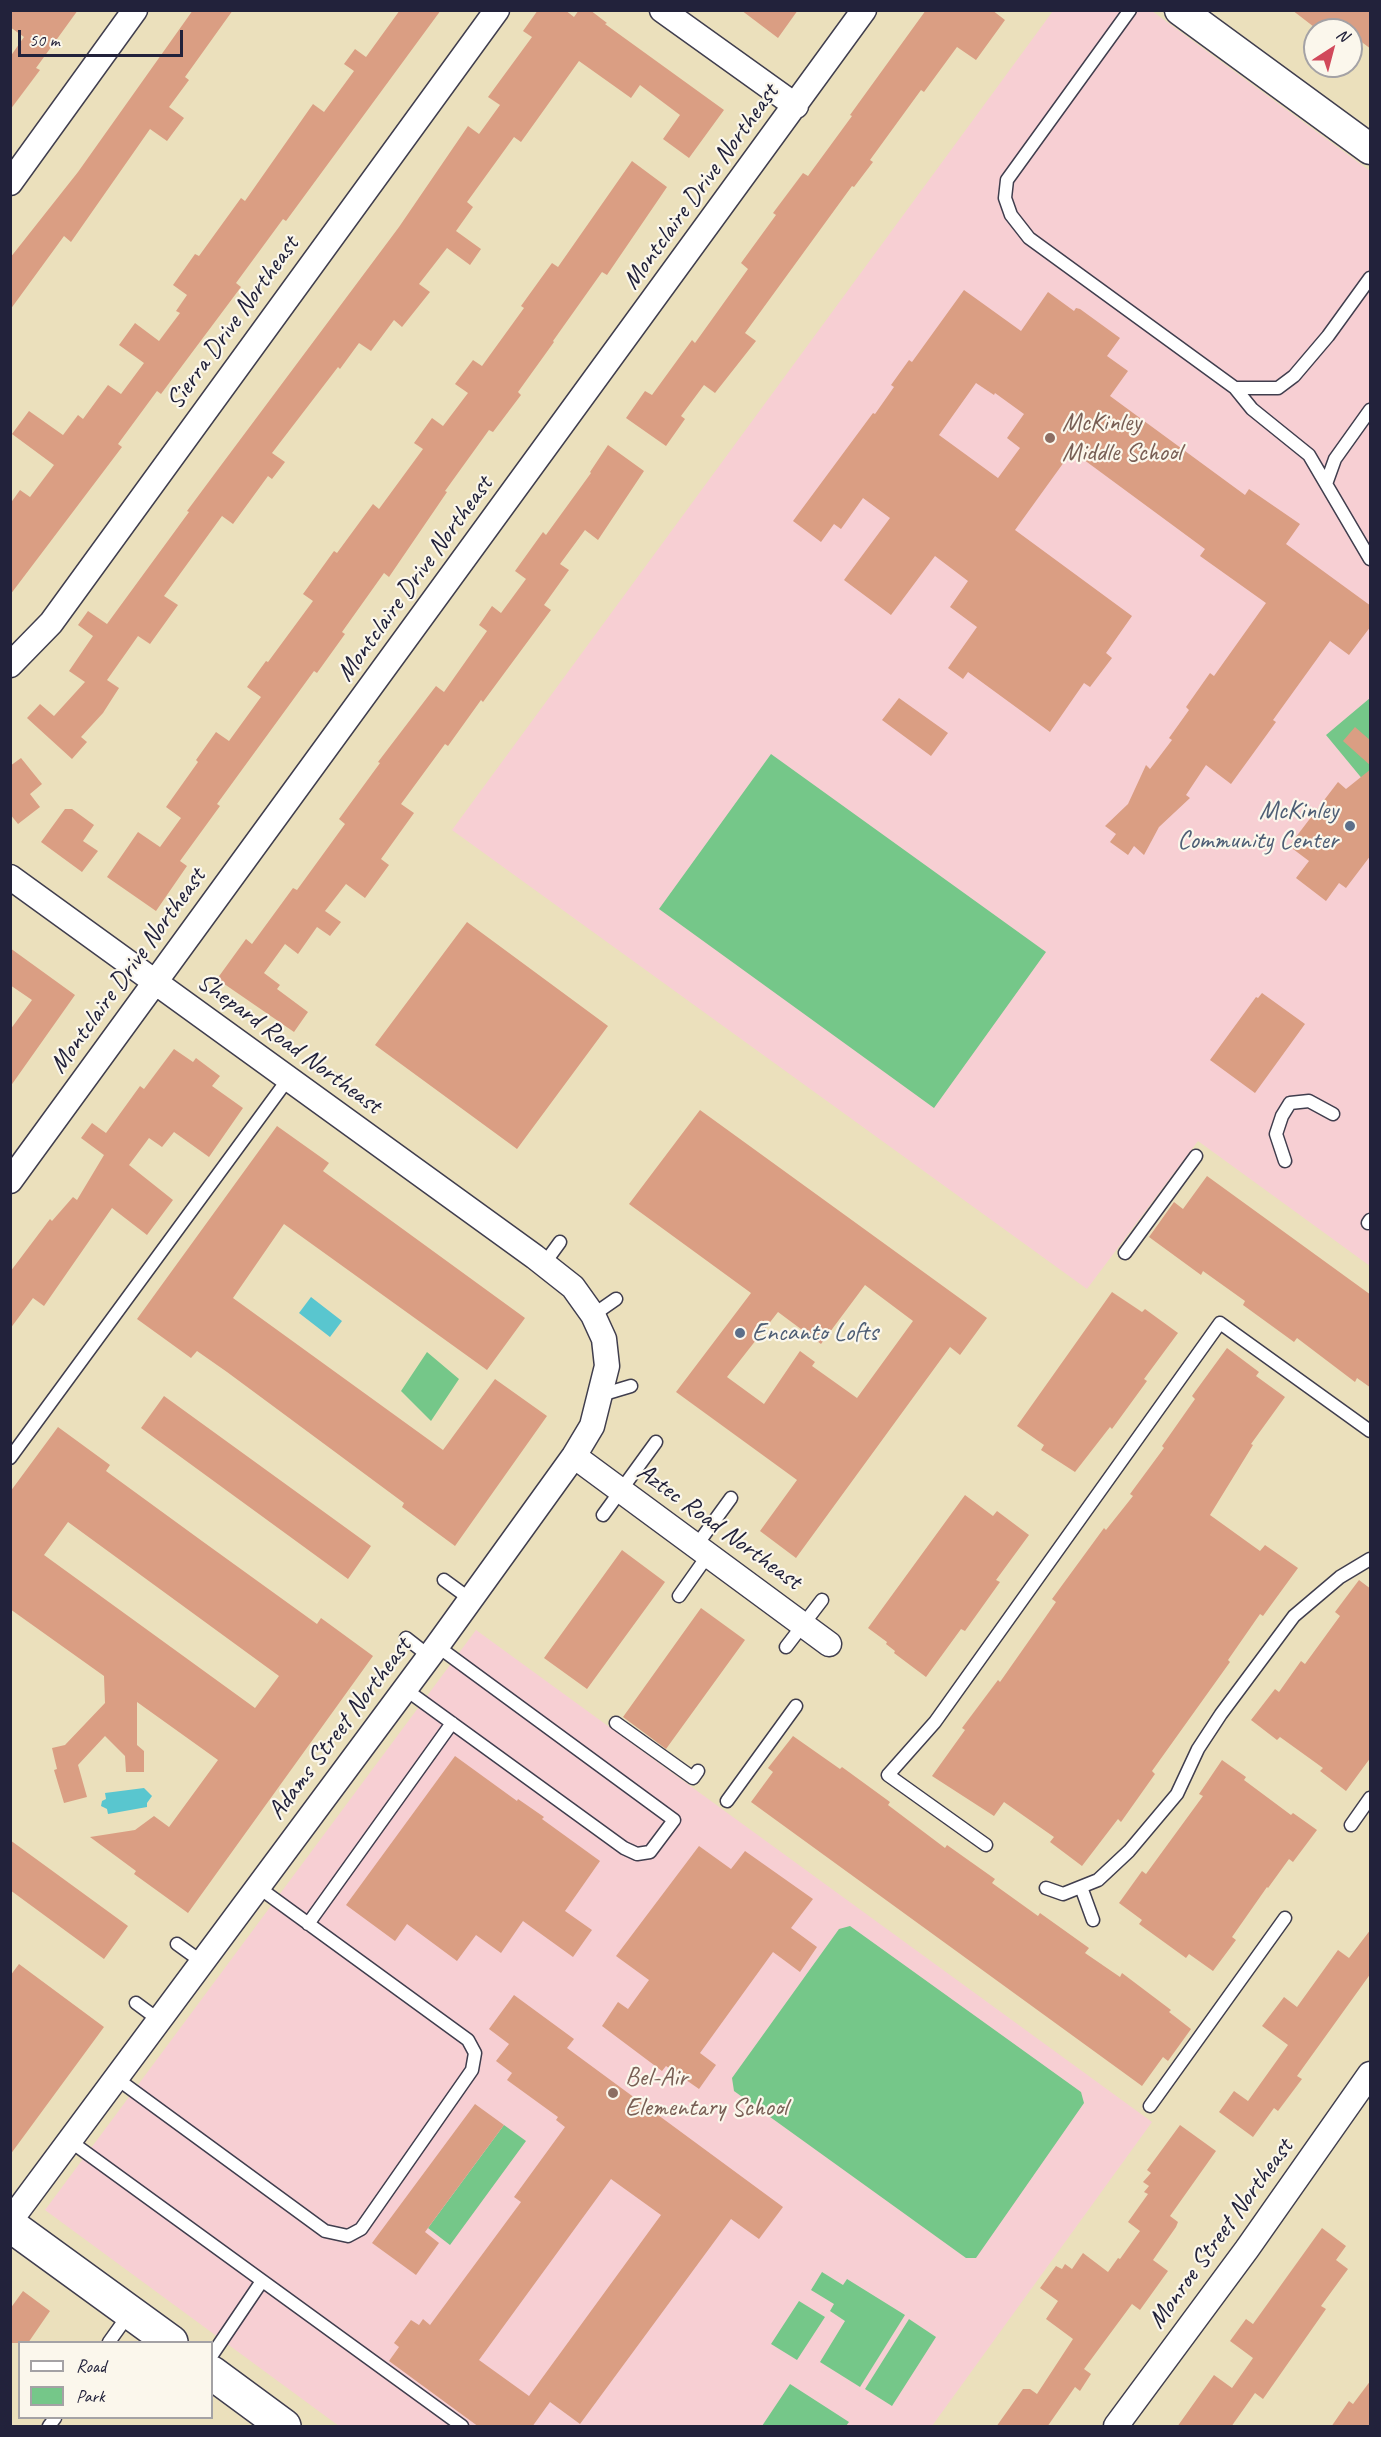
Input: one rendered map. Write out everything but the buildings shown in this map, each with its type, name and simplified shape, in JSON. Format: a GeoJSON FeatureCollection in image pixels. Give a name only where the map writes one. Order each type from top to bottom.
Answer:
{"type":"FeatureCollection","features":[{"type":"Feature","properties":{"kind":"main road"},"geometry":{"type":"LineString","coordinates":[[10,2223],[168,2341]]}},
{"type":"Feature","properties":{"kind":"main road"},"geometry":{"type":"LineString","coordinates":[[213,2374],[268,2422]]}},
{"type":"Feature","properties":{"kind":"street"},"geometry":{"type":"LineString","coordinates":[[10,183],[135,10]]}},
{"type":"Feature","properties":{"kind":"street","name":"Sierra Drive Northeast"},"geometry":{"type":"LineString","coordinates":[[10,665],[51,623],[497,10]]}},
{"type":"Feature","properties":{"kind":"street"},"geometry":{"type":"LineString","coordinates":[[662,10],[796,106]]}},
{"type":"Feature","properties":{"kind":"street","name":"Montclaire Drive Northeast"},"geometry":{"type":"LineString","coordinates":[[10,1181],[864,10]]}},
{"type":"Feature","properties":{"kind":"street"},"geometry":{"type":"LineString","coordinates":[[1180,10],[1371,149]]}},
{"type":"Feature","properties":{"kind":"street","name":"Shepard Road Northeast"},"geometry":{"type":"LineString","coordinates":[[10,876],[540,1260]]}},
{"type":"Feature","properties":{"kind":"street","name":"Adams Street Northeast"},"geometry":{"type":"LineString","coordinates":[[10,2223],[433,1651],[574,1456],[592,1426],[607,1366],[604,1339],[593,1316],[573,1287],[540,1260]]}},
{"type":"Feature","properties":{"kind":"street","name":"Aztec Road Northeast"},"geometry":{"type":"LineString","coordinates":[[574,1456],[829,1644]]}},
{"type":"Feature","properties":{"kind":"street","name":"Monroe Street Northeast"},"geometry":{"type":"LineString","coordinates":[[1116,2427],[1247,2249],[1371,2074]]}},
{"type":"Feature","properties":{"kind":"lane"},"geometry":{"type":"LineString","coordinates":[[1130,10],[1006,180],[1005,198],[1011,215],[1029,238],[1235,388],[1251,409],[1309,455],[1371,559]]}},
{"type":"Feature","properties":{"kind":"lane"},"geometry":{"type":"LineString","coordinates":[[1235,388],[1278,388],[1294,375],[1328,336],[1371,278]]}},
{"type":"Feature","properties":{"kind":"lane"},"geometry":{"type":"LineString","coordinates":[[1326,484],[1335,459],[1371,410]]}},
{"type":"Feature","properties":{"kind":"lane"},"geometry":{"type":"LineString","coordinates":[[10,1458],[288,1079]]}},
{"type":"Feature","properties":{"kind":"lane"},"geometry":{"type":"LineString","coordinates":[[1285,1161],[1276,1134],[1281,1116],[1290,1103],[1308,1101],[1333,1114]]}},
{"type":"Feature","properties":{"kind":"lane"},"geometry":{"type":"LineString","coordinates":[[1125,1253],[1196,1156]]}},
{"type":"Feature","properties":{"kind":"lane"},"geometry":{"type":"LineString","coordinates":[[540,1260],[560,1242]]}},
{"type":"Feature","properties":{"kind":"lane"},"geometry":{"type":"LineString","coordinates":[[593,1316],[616,1299]]}},
{"type":"Feature","properties":{"kind":"lane"},"geometry":{"type":"LineString","coordinates":[[986,1845],[888,1775],[935,1722],[1220,1323],[1371,1431]]}},
{"type":"Feature","properties":{"kind":"lane"},"geometry":{"type":"LineString","coordinates":[[601,1395],[631,1386]]}},
{"type":"Feature","properties":{"kind":"lane"},"geometry":{"type":"LineString","coordinates":[[603,1515],[656,1443]]}},
{"type":"Feature","properties":{"kind":"lane"},"geometry":{"type":"LineString","coordinates":[[679,1596],[731,1498]]}},
{"type":"Feature","properties":{"kind":"lane"},"geometry":{"type":"LineString","coordinates":[[1046,1888],[1063,1894],[1098,1880],[1129,1851],[1177,1794],[1198,1749],[1221,1714],[1294,1616],[1340,1577],[1371,1558]]}},
{"type":"Feature","properties":{"kind":"lane"},"geometry":{"type":"LineString","coordinates":[[444,1580],[470,1599]]}},
{"type":"Feature","properties":{"kind":"lane"},"geometry":{"type":"LineString","coordinates":[[786,1647],[822,1600]]}},
{"type":"Feature","properties":{"kind":"lane"},"geometry":{"type":"LineString","coordinates":[[405,1689],[624,1848],[637,1854],[650,1852],[674,1820],[433,1651],[406,1638]]}},
{"type":"Feature","properties":{"kind":"lane"},"geometry":{"type":"LineString","coordinates":[[727,1801],[796,1706]]}},
{"type":"Feature","properties":{"kind":"lane"},"geometry":{"type":"LineString","coordinates":[[308,1924],[452,1723]]}},
{"type":"Feature","properties":{"kind":"lane"},"geometry":{"type":"LineString","coordinates":[[616,1723],[693,1778],[698,1771]]}},
{"type":"Feature","properties":{"kind":"lane"},"geometry":{"type":"LineString","coordinates":[[1351,1825],[1371,1798]]}},
{"type":"Feature","properties":{"kind":"lane"},"geometry":{"type":"LineString","coordinates":[[116,2078],[325,2231],[348,2236],[361,2229],[472,2070],[475,2053],[468,2040],[258,1887]]}},
{"type":"Feature","properties":{"kind":"lane"},"geometry":{"type":"LineString","coordinates":[[1081,1887],[1093,1920]]}},
{"type":"Feature","properties":{"kind":"lane"},"geometry":{"type":"LineString","coordinates":[[1150,2106],[1285,1918]]}},
{"type":"Feature","properties":{"kind":"lane"},"geometry":{"type":"LineString","coordinates":[[177,1944],[202,1962]]}},
{"type":"Feature","properties":{"kind":"lane"},"geometry":{"type":"LineString","coordinates":[[136,2003],[159,2020]]}},
{"type":"Feature","properties":{"kind":"lane"},"geometry":{"type":"LineString","coordinates":[[70,2140],[462,2427]]}},
{"type":"Feature","properties":{"kind":"lane"},"geometry":{"type":"LineString","coordinates":[[213,2354],[262,2281]]}},
{"type":"Feature","properties":{"kind":"lane"},"geometry":{"type":"LineString","coordinates":[[110,2341],[130,2313]]}},
{"type":"Feature","properties":{"kind":"shaded area"},"geometry":{"type":"Polygon","coordinates":[[[1053,11],[1152,11],[1370,171],[1370,1266],[1198,1141],[1087,1289],[452,830],[1053,11]]]}},
{"type":"Feature","properties":{"kind":"shaded area"},"geometry":{"type":"Polygon","coordinates":[[[476,1630],[1152,2122],[932,2426],[339,2426],[45,2210],[476,1630]]]}},
{"type":"Feature","properties":{"kind":"green space"},"geometry":{"type":"Polygon","coordinates":[[[1370,698],[1370,776],[1364,781],[1326,735],[1370,698]]]}},
{"type":"Feature","properties":{"kind":"green space"},"geometry":{"type":"Polygon","coordinates":[[[771,754],[1046,952],[934,1108],[659,909],[771,754]]]}},
{"type":"Feature","properties":{"kind":"green space"},"geometry":{"type":"Polygon","coordinates":[[[427,1352],[459,1379],[431,1421],[401,1391],[427,1352]]]}},
{"type":"Feature","properties":{"kind":"green space"},"geometry":{"type":"Polygon","coordinates":[[[850,1926],[1081,2092],[1084,2103],[976,2258],[966,2258],[734,2091],[732,2078],[839,1929],[850,1926]]]}},
{"type":"Feature","properties":{"kind":"green space"},"geometry":{"type":"Polygon","coordinates":[[[504,2125],[526,2141],[450,2245],[428,2228],[504,2125]]]}},
{"type":"Feature","properties":{"kind":"green space"},"geometry":{"type":"Polygon","coordinates":[[[822,2272],[843,2285],[847,2279],[905,2315],[860,2387],[820,2362],[845,2321],[830,2311],[834,2304],[811,2290],[822,2272]]]}},
{"type":"Feature","properties":{"kind":"green space"},"geometry":{"type":"Polygon","coordinates":[[[799,2301],[825,2317],[797,2360],[771,2344],[799,2301]]]}},
{"type":"Feature","properties":{"kind":"green space"},"geometry":{"type":"Polygon","coordinates":[[[909,2319],[936,2337],[892,2406],[865,2389],[909,2319]]]}},
{"type":"Feature","properties":{"kind":"green space"},"geometry":{"type":"Polygon","coordinates":[[[790,2384],[849,2422],[846,2426],[762,2426],[790,2384]]]}},
{"type":"Feature","properties":{"kind":"water"},"geometry":{"type":"Polygon","coordinates":[[[311,1297],[342,1321],[330,1337],[299,1313],[311,1297]]]}},
{"type":"Feature","properties":{"kind":"water"},"geometry":{"type":"Polygon","coordinates":[[[144,1788],[152,1796],[147,1807],[108,1814],[107,1809],[101,1806],[102,1801],[106,1799],[105,1793],[144,1788]]]}},
{"type":"Feature","properties":{"kind":"place","name":"McKinley Middle School"},"geometry":{"type":"Point","coordinates":[1050,438]}},
{"type":"Feature","properties":{"kind":"place","name":"McKinley Community Center"},"geometry":{"type":"Point","coordinates":[1350,826]}},
{"type":"Feature","properties":{"kind":"place","name":"Encanto Lofts"},"geometry":{"type":"Point","coordinates":[740,1333]}},
{"type":"Feature","properties":{"kind":"place","name":"Bel-Air Elementary School"},"geometry":{"type":"Point","coordinates":[613,2093]}}]}
